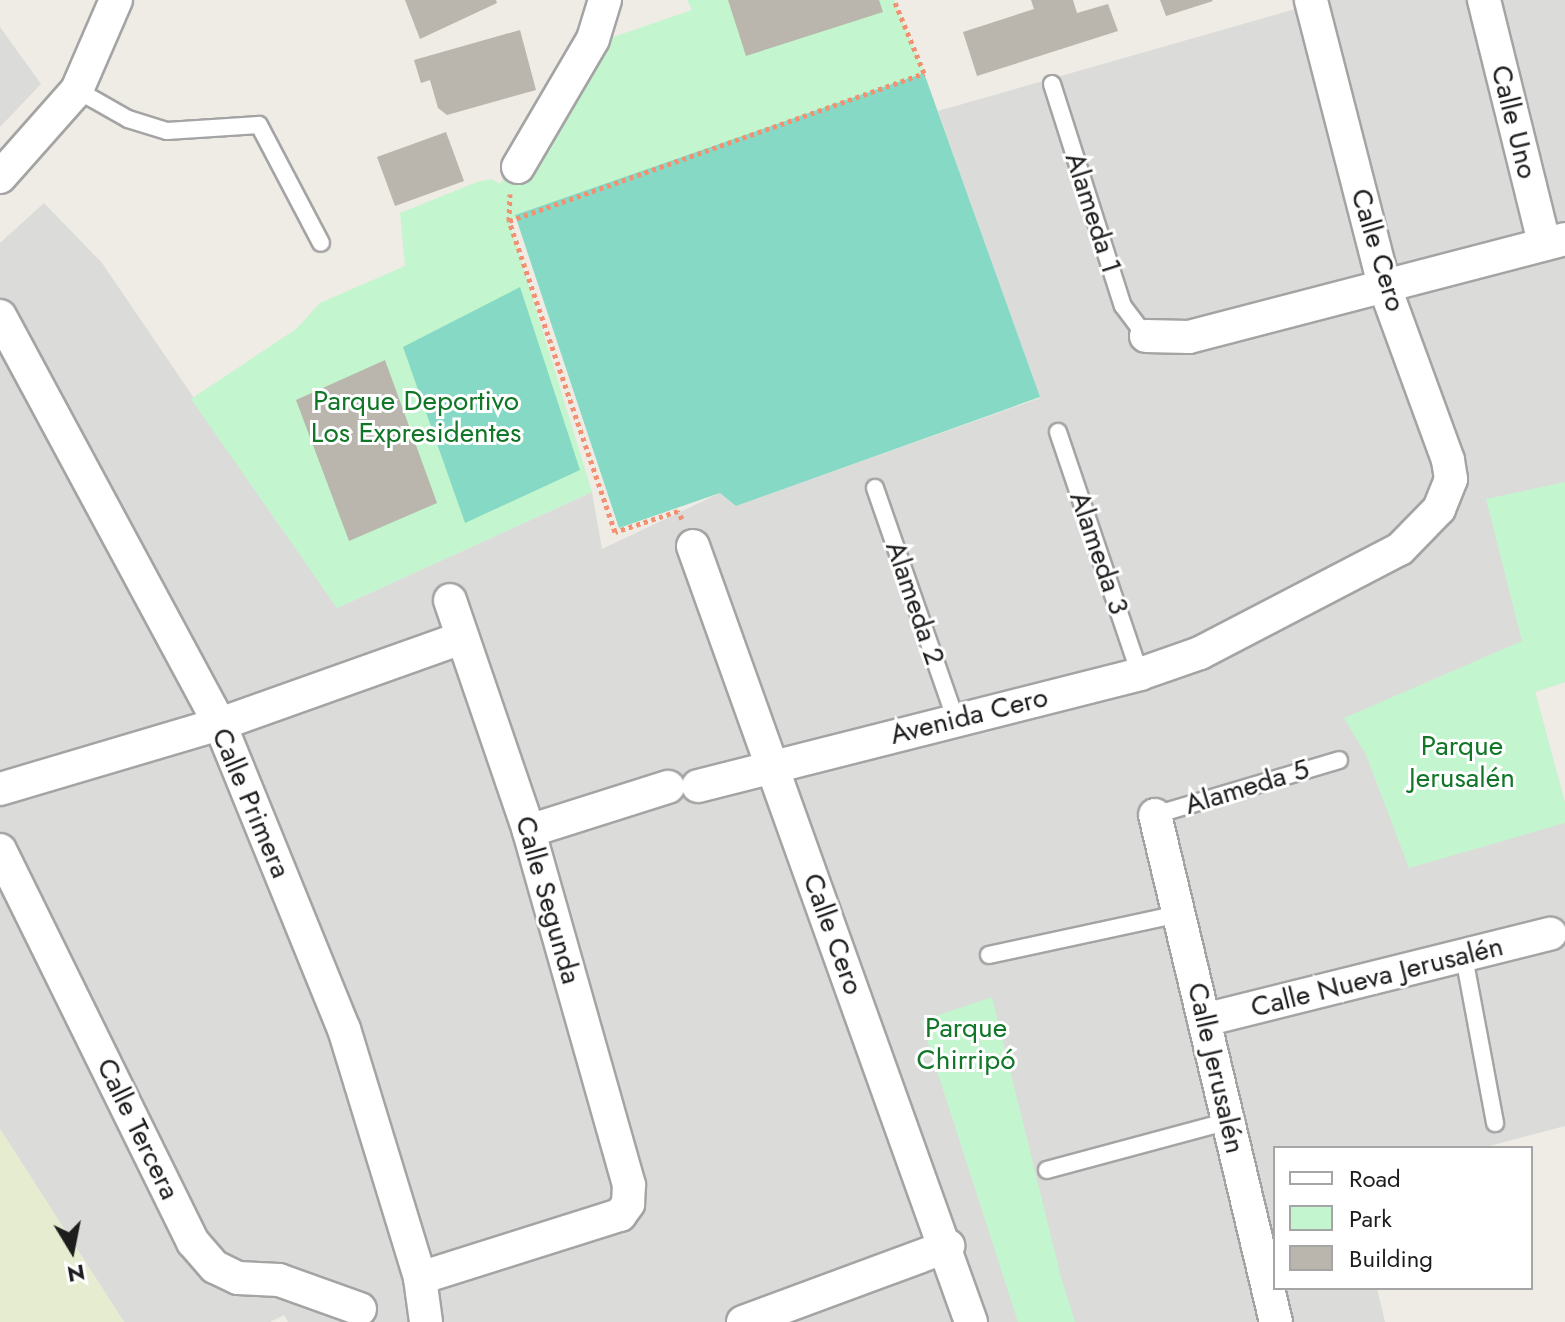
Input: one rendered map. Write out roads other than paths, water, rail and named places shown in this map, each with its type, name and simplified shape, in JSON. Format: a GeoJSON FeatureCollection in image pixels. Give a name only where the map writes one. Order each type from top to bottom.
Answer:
{"type":"FeatureCollection","features":[{"type":"Feature","properties":{"kind":"street"},"geometry":{"type":"LineString","coordinates":[[0,177],[77,90],[116,0]]}},
{"type":"Feature","properties":{"kind":"street"},"geometry":{"type":"LineString","coordinates":[[518,167],[593,39],[605,0]]}},
{"type":"Feature","properties":{"kind":"street","name":"Calle Uno"},"geometry":{"type":"LineString","coordinates":[[1484,0],[1554,241]]}},
{"type":"Feature","properties":{"kind":"street","name":"Calle Cero"},"geometry":{"type":"LineString","coordinates":[[1311,2],[1384,285],[1444,448],[1448,493]]}},
{"type":"Feature","properties":{"kind":"street"},"geometry":{"type":"LineString","coordinates":[[1146,336],[1189,337],[1554,241]]}},
{"type":"Feature","properties":{"kind":"street","name":"Calle Primera"},"geometry":{"type":"LineString","coordinates":[[0,316],[220,724],[344,1029],[420,1278],[426,1322]]}},
{"type":"Feature","properties":{"kind":"street","name":"Avenida Cero"},"geometry":{"type":"LineString","coordinates":[[529,831],[683,787],[1140,674],[1238,638],[1400,549],[1448,493]]}},
{"type":"Feature","properties":{"kind":"street","name":"Calle Cero"},"geometry":{"type":"LineString","coordinates":[[693,546],[948,1246],[971,1322]]}},
{"type":"Feature","properties":{"kind":"street","name":"Calle Segunda"},"geometry":{"type":"LineString","coordinates":[[420,1278],[620,1215],[628,1204],[629,1185],[529,831],[450,600]]}},
{"type":"Feature","properties":{"kind":"street"},"geometry":{"type":"LineString","coordinates":[[0,789],[220,724],[461,638]]}},
{"type":"Feature","properties":{"kind":"street","name":"Calle Jerusalén"},"geometry":{"type":"LineString","coordinates":[[1155,815],[1276,1322]]}},
{"type":"Feature","properties":{"kind":"street","name":"Calle Tercera"},"geometry":{"type":"LineString","coordinates":[[0,850],[193,1242],[215,1267],[238,1278],[279,1280],[360,1309]]}},
{"type":"Feature","properties":{"kind":"street","name":"Calle Nueva Jerusalén"},"geometry":{"type":"LineString","coordinates":[[1204,1020],[1550,934]]}},
{"type":"Feature","properties":{"kind":"street"},"geometry":{"type":"LineString","coordinates":[[745,1322],[948,1246]]}},
{"type":"Feature","properties":{"kind":"lane","name":"Alameda 1"},"geometry":{"type":"LineString","coordinates":[[1052,84],[1123,306],[1146,336]]}},
{"type":"Feature","properties":{"kind":"lane"},"geometry":{"type":"LineString","coordinates":[[77,90],[128,119],[167,131],[259,125],[321,243]]}},
{"type":"Feature","properties":{"kind":"lane","name":"Alameda 3"},"geometry":{"type":"LineString","coordinates":[[1058,432],[1140,674]]}},
{"type":"Feature","properties":{"kind":"lane","name":"Alameda 2"},"geometry":{"type":"LineString","coordinates":[[875,488],[955,718]]}},
{"type":"Feature","properties":{"kind":"lane","name":"Alameda 5"},"geometry":{"type":"LineString","coordinates":[[1155,815],[1339,760]]}},
{"type":"Feature","properties":{"kind":"lane"},"geometry":{"type":"LineString","coordinates":[[989,955],[1179,914]]}},
{"type":"Feature","properties":{"kind":"lane"},"geometry":{"type":"LineString","coordinates":[[1464,957],[1495,1123]]}},
{"type":"Feature","properties":{"kind":"lane"},"geometry":{"type":"LineString","coordinates":[[1047,1170],[1228,1121]]}},
{"type":"Feature","properties":{"kind":"park label","name":"Parque Deportivo Los Expresidentes"},"geometry":{"type":"Point","coordinates":[416,417]}},
{"type":"Feature","properties":{"kind":"park label","name":"Parque Jerusalén"},"geometry":{"type":"Point","coordinates":[1462,762]}},
{"type":"Feature","properties":{"kind":"park label","name":"Parque Chirripó"},"geometry":{"type":"Point","coordinates":[966,1044]}}]}
